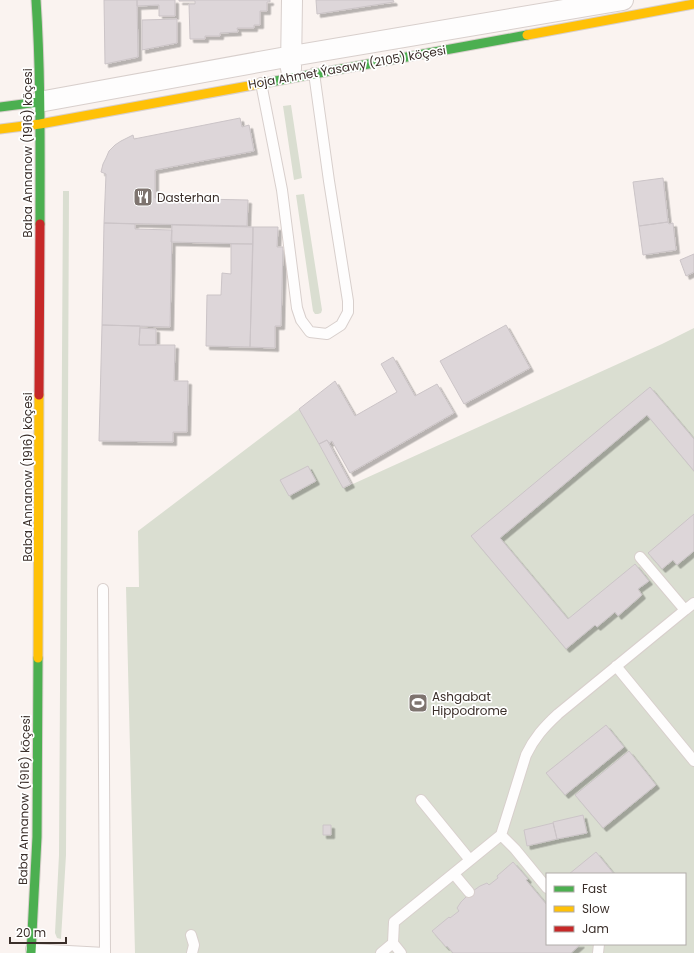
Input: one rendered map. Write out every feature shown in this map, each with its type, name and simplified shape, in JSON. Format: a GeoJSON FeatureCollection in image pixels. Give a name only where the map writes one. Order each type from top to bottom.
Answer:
{"type":"FeatureCollection","features":[{"type":"Feature","properties":{"kind":"main road","name":"Baba Annanow (1916) köçesi"},"geometry":{"type":"LineString","coordinates":[[31,951],[37,837],[39,566],[40,124],[39,48],[36,0]]}},
{"type":"Feature","properties":{"kind":"main road","name":"Hoja Ahmet Ýasawy (2105) köçesi"},"geometry":{"type":"LineString","coordinates":[[0,129],[40,124],[694,4]]}},
{"type":"Feature","properties":{"kind":"main road","name":"Hoja Ahmet Ýasawy (2105) köçesi"},"geometry":{"type":"LineString","coordinates":[[0,107],[39,102]]}},
{"type":"Feature","properties":{"kind":"street"},"geometry":{"type":"LineString","coordinates":[[291,77],[292,0]]}},
{"type":"Feature","properties":{"kind":"street","name":"Hoja Ahmet Ýasawy (2105) köçesi"},"geometry":{"type":"LineString","coordinates":[[39,102],[292,56],[623,0]]}},
{"type":"Feature","properties":{"kind":"lane"},"geometry":{"type":"LineString","coordinates":[[262,83],[282,190],[297,308],[301,320],[310,332],[327,334],[341,325],[348,312],[348,301],[314,73]]}},
{"type":"Feature","properties":{"kind":"lane"},"geometry":{"type":"LineString","coordinates":[[640,557],[685,610]]}},
{"type":"Feature","properties":{"kind":"lane"},"geometry":{"type":"LineString","coordinates":[[31,951],[105,953],[103,589]]}},
{"type":"Feature","properties":{"kind":"lane"},"geometry":{"type":"LineString","coordinates":[[401,953],[393,943],[394,922],[501,835],[526,755],[543,728],[558,714],[694,603]]}},
{"type":"Feature","properties":{"kind":"lane"},"geometry":{"type":"LineString","coordinates":[[616,666],[694,761]]}},
{"type":"Feature","properties":{"kind":"lane"},"geometry":{"type":"LineString","coordinates":[[421,800],[470,860]]}},
{"type":"Feature","properties":{"kind":"lane"},"geometry":{"type":"LineString","coordinates":[[501,835],[515,849],[546,887]]}},
{"type":"Feature","properties":{"kind":"lane"},"geometry":{"type":"LineString","coordinates":[[454,874],[469,892]]}},
{"type":"Feature","properties":{"kind":"lane"},"geometry":{"type":"LineString","coordinates":[[191,935],[194,945],[192,953]]}},
{"type":"Feature","properties":{"kind":"lane"},"geometry":{"type":"LineString","coordinates":[[381,953],[393,943]]}},
{"type":"Feature","properties":{"kind":"shaded area"},"geometry":{"type":"Polygon","coordinates":[[[291,105],[302,178],[294,180],[283,106],[291,105]]]}},
{"type":"Feature","properties":{"kind":"shaded area"},"geometry":{"type":"Polygon","coordinates":[[[63,191],[69,191],[66,855],[61,939],[57,938],[55,933],[59,855],[63,191]]]}},
{"type":"Feature","properties":{"kind":"shaded area"},"geometry":{"type":"Polygon","coordinates":[[[304,194],[322,310],[321,313],[318,314],[315,314],[313,311],[296,195],[304,194]]]}},
{"type":"Feature","properties":{"kind":"shaded area","name":"Ashgabat Hippodrome"},"geometry":{"type":"Polygon","coordinates":[[[694,328],[694,953],[135,953],[126,587],[139,587],[138,531],[299,409],[344,488],[662,344],[694,328]]]}},
{"type":"Feature","properties":{"kind":"building"},"geometry":{"type":"Polygon","coordinates":[[[104,0],[137,0],[138,57],[105,64],[104,0]]]}},
{"type":"Feature","properties":{"kind":"building"},"geometry":{"type":"Polygon","coordinates":[[[137,0],[175,0],[175,16],[159,16],[159,5],[137,6],[137,0]]]}},
{"type":"Feature","properties":{"kind":"building"},"geometry":{"type":"Polygon","coordinates":[[[179,0],[270,0],[270,2],[267,2],[267,11],[260,11],[260,25],[254,25],[254,28],[237,28],[238,32],[220,33],[220,36],[205,36],[205,39],[190,39],[189,4],[195,4],[195,1],[179,0]]]}},
{"type":"Feature","properties":{"kind":"building"},"geometry":{"type":"Polygon","coordinates":[[[316,0],[393,0],[394,2],[317,14],[316,0]]]}},
{"type":"Feature","properties":{"kind":"building"},"geometry":{"type":"Polygon","coordinates":[[[177,19],[177,43],[142,50],[142,20],[177,19]]]}},
{"type":"Feature","properties":{"kind":"building"},"geometry":{"type":"Polygon","coordinates":[[[240,118],[242,127],[249,125],[254,151],[155,170],[155,198],[248,200],[247,226],[104,223],[106,174],[101,172],[109,151],[115,145],[133,135],[134,139],[240,118]]]}},
{"type":"Feature","properties":{"kind":"building"},"geometry":{"type":"Polygon","coordinates":[[[663,178],[668,222],[639,226],[633,182],[663,178]]]}},
{"type":"Feature","properties":{"kind":"building"},"geometry":{"type":"Polygon","coordinates":[[[668,222],[669,224],[673,223],[676,250],[643,255],[639,226],[668,222]]]}},
{"type":"Feature","properties":{"kind":"building"},"geometry":{"type":"Polygon","coordinates":[[[104,223],[135,224],[135,229],[172,230],[170,327],[102,325],[104,223]]]}},
{"type":"Feature","properties":{"kind":"building"},"geometry":{"type":"Polygon","coordinates":[[[172,225],[253,227],[253,244],[171,242],[172,225]]]}},
{"type":"Feature","properties":{"kind":"building"},"geometry":{"type":"Polygon","coordinates":[[[253,227],[278,227],[277,247],[283,247],[281,326],[275,326],[275,348],[250,347],[253,227]]]}},
{"type":"Feature","properties":{"kind":"building"},"geometry":{"type":"Polygon","coordinates":[[[231,244],[253,244],[250,347],[206,346],[207,295],[221,295],[222,273],[231,274],[231,244]]]}},
{"type":"Feature","properties":{"kind":"building"},"geometry":{"type":"Polygon","coordinates":[[[694,254],[694,272],[686,276],[680,260],[694,254]]]}},
{"type":"Feature","properties":{"kind":"building"},"geometry":{"type":"Polygon","coordinates":[[[102,325],[140,326],[139,345],[175,345],[174,381],[188,381],[187,432],[173,432],[173,442],[99,441],[102,325]]]}},
{"type":"Feature","properties":{"kind":"building"},"geometry":{"type":"Polygon","coordinates":[[[506,325],[530,368],[464,404],[440,361],[506,325]]]}},
{"type":"Feature","properties":{"kind":"building"},"geometry":{"type":"Polygon","coordinates":[[[140,328],[156,329],[156,345],[139,345],[140,328]]]}},
{"type":"Feature","properties":{"kind":"building"},"geometry":{"type":"Polygon","coordinates":[[[393,357],[415,396],[437,384],[454,413],[350,473],[332,441],[329,443],[327,440],[319,444],[299,409],[335,381],[355,416],[397,392],[381,364],[393,357]]]}},
{"type":"Feature","properties":{"kind":"building"},"geometry":{"type":"Polygon","coordinates":[[[650,387],[694,439],[694,471],[647,415],[500,538],[568,619],[635,564],[649,581],[638,589],[642,595],[618,616],[615,612],[597,627],[595,625],[566,649],[471,536],[650,387]]]}},
{"type":"Feature","properties":{"kind":"building"},"geometry":{"type":"Polygon","coordinates":[[[327,440],[351,484],[343,488],[319,444],[327,440]]]}},
{"type":"Feature","properties":{"kind":"building"},"geometry":{"type":"Polygon","coordinates":[[[308,466],[316,481],[289,496],[280,480],[308,466]]]}},
{"type":"Feature","properties":{"kind":"building"},"geometry":{"type":"Polygon","coordinates":[[[694,514],[694,551],[677,565],[673,560],[662,569],[648,553],[694,514]]]}},
{"type":"Feature","properties":{"kind":"building"},"geometry":{"type":"Polygon","coordinates":[[[606,725],[624,747],[565,795],[546,773],[606,725]]]}},
{"type":"Feature","properties":{"kind":"building"},"geometry":{"type":"Polygon","coordinates":[[[629,751],[656,785],[603,828],[575,795],[629,751]]]}},
{"type":"Feature","properties":{"kind":"building"},"geometry":{"type":"Polygon","coordinates":[[[583,815],[587,833],[557,839],[553,822],[583,815]]]}},
{"type":"Feature","properties":{"kind":"building"},"geometry":{"type":"Polygon","coordinates":[[[553,823],[557,839],[527,846],[524,830],[553,823]]]}},
{"type":"Feature","properties":{"kind":"building"},"geometry":{"type":"Polygon","coordinates":[[[323,825],[331,825],[331,835],[323,835],[323,825]]]}},
{"type":"Feature","properties":{"kind":"building"},"geometry":{"type":"Polygon","coordinates":[[[596,852],[613,873],[570,873],[596,852]]]}},
{"type":"Feature","properties":{"kind":"building"},"geometry":{"type":"Polygon","coordinates":[[[513,862],[528,879],[526,880],[546,904],[546,945],[580,945],[571,953],[453,953],[432,931],[459,911],[457,908],[470,893],[487,883],[489,885],[498,878],[497,876],[513,862]]]}},
{"type":"Feature","properties":{"kind":"traffic: fast"},"geometry":{"type":"LineString","coordinates":[[36,0],[38,28],[40,224]]}},
{"type":"Feature","properties":{"kind":"traffic: fast"},"geometry":{"type":"LineString","coordinates":[[259,84],[527,35]]}},
{"type":"Feature","properties":{"kind":"traffic: fast"},"geometry":{"type":"LineString","coordinates":[[0,107],[39,102]]}},
{"type":"Feature","properties":{"kind":"traffic: fast"},"geometry":{"type":"LineString","coordinates":[[31,953],[37,837],[38,658]]}},
{"type":"Feature","properties":{"kind":"traffic: slow"},"geometry":{"type":"LineString","coordinates":[[527,35],[694,4]]}},
{"type":"Feature","properties":{"kind":"traffic: slow"},"geometry":{"type":"LineString","coordinates":[[0,129],[40,124],[259,84]]}},
{"type":"Feature","properties":{"kind":"traffic: slow"},"geometry":{"type":"LineString","coordinates":[[38,658],[39,395]]}},
{"type":"Feature","properties":{"kind":"traffic: jam"},"geometry":{"type":"LineString","coordinates":[[39,395],[40,224]]}},
{"type":"Feature","properties":{"kind":"place","name":"Dasterhan"},"geometry":{"type":"Point","coordinates":[143,197]}},
{"type":"Feature","properties":{"kind":"place","name":"Ashgabat Hippodrome"},"geometry":{"type":"Point","coordinates":[418,703]}}]}
